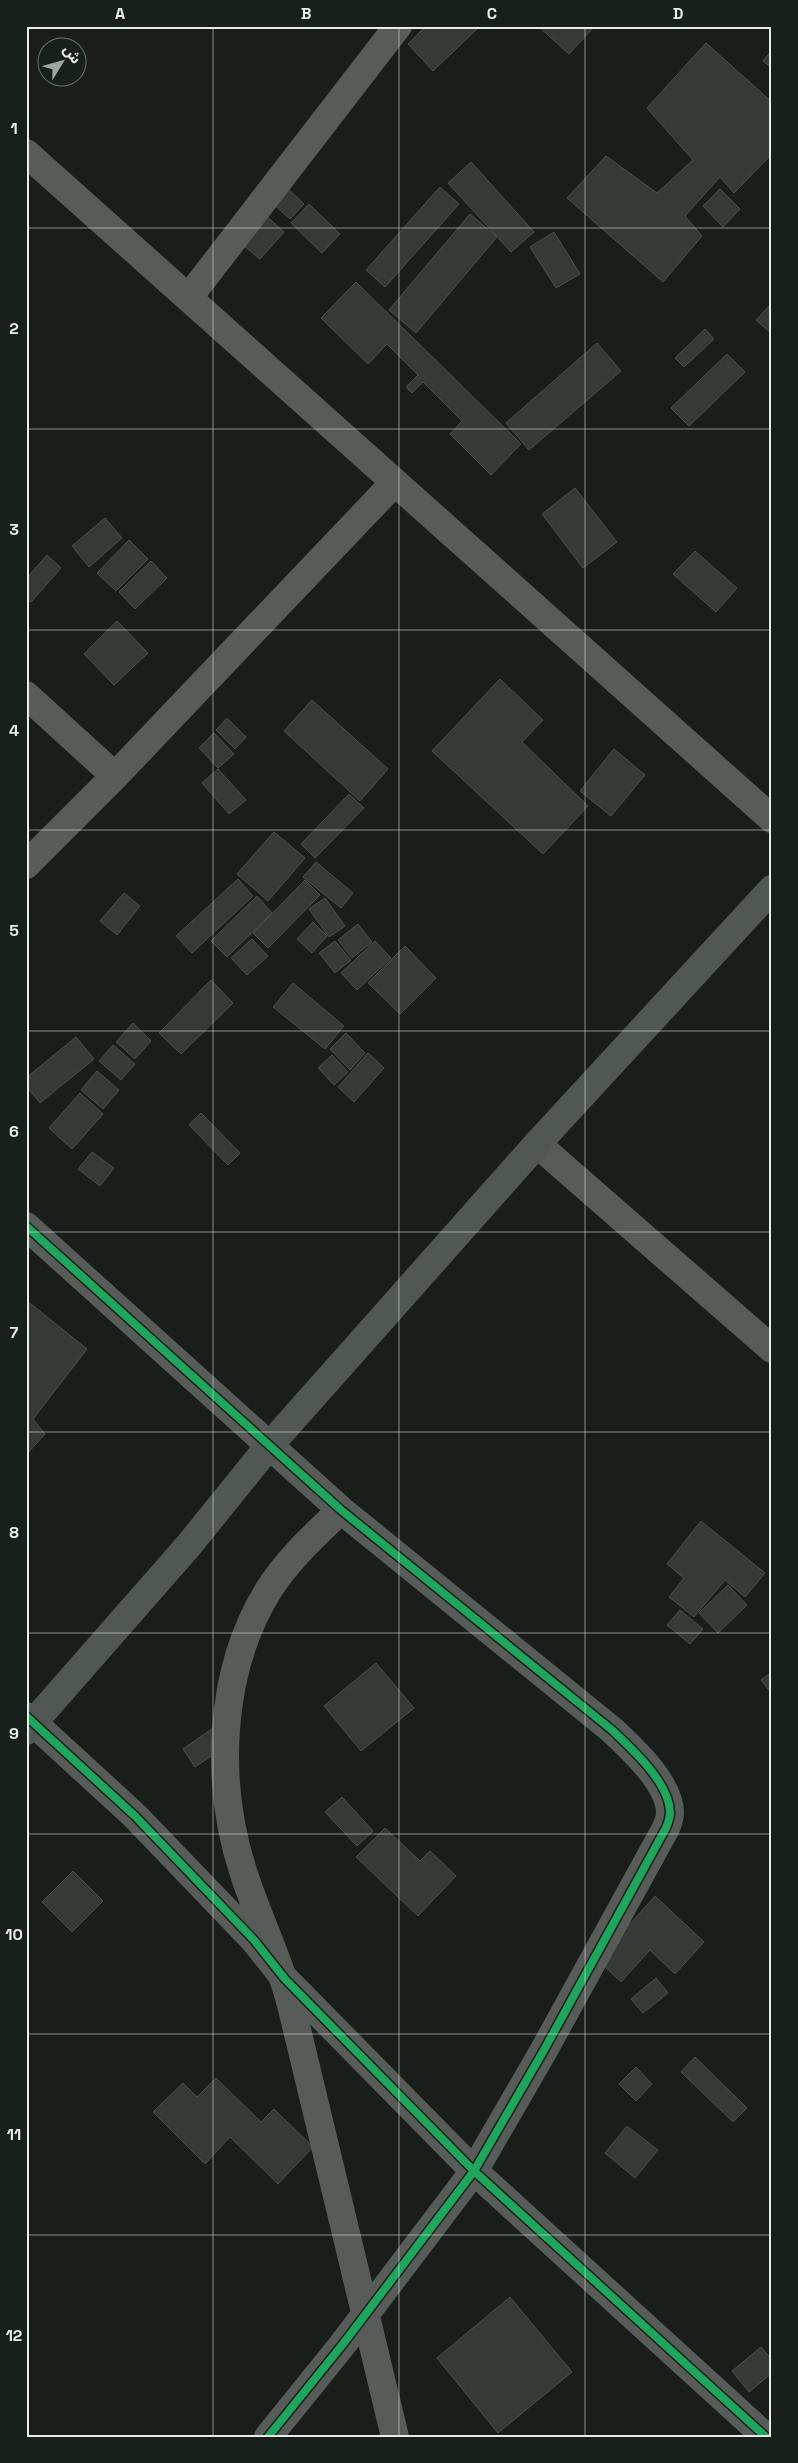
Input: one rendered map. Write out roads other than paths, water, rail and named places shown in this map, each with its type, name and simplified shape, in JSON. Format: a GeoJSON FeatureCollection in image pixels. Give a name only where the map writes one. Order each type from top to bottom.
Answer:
{"type":"FeatureCollection","features":[{"type":"Feature","properties":{"kind":"main road"},"geometry":{"type":"LineString","coordinates":[[29,1723],[189,1545],[269,1446],[537,1144],[772,889]]}},
{"type":"Feature","properties":{"kind":"street"},"geometry":{"type":"LineString","coordinates":[[189,297],[398,26]]}},
{"type":"Feature","properties":{"kind":"street"},"geometry":{"type":"LineString","coordinates":[[26,153],[772,819]]}},
{"type":"Feature","properties":{"kind":"street"},"geometry":{"type":"LineString","coordinates":[[26,865],[115,776],[394,483]]}},
{"type":"Feature","properties":{"kind":"street"},"geometry":{"type":"LineString","coordinates":[[26,695],[115,776]]}},
{"type":"Feature","properties":{"kind":"street"},"geometry":{"type":"LineString","coordinates":[[537,1144],[772,1349]]}},
{"type":"Feature","properties":{"kind":"street"},"geometry":{"type":"LineString","coordinates":[[26,1226],[341,1510],[612,1730],[651,1770],[668,1801],[671,1814],[666,1828],[544,2050],[474,2172],[268,2437]]}},
{"type":"Feature","properties":{"kind":"street"},"geometry":{"type":"LineString","coordinates":[[341,1510],[298,1552],[269,1588],[251,1621],[232,1683],[226,1732],[227,1790],[232,1832],[243,1873],[285,1980],[395,2437]]}},
{"type":"Feature","properties":{"kind":"street"},"geometry":{"type":"LineString","coordinates":[[29,1723],[135,1816],[254,1940],[285,1980],[474,2172],[766,2437]]}}]}
